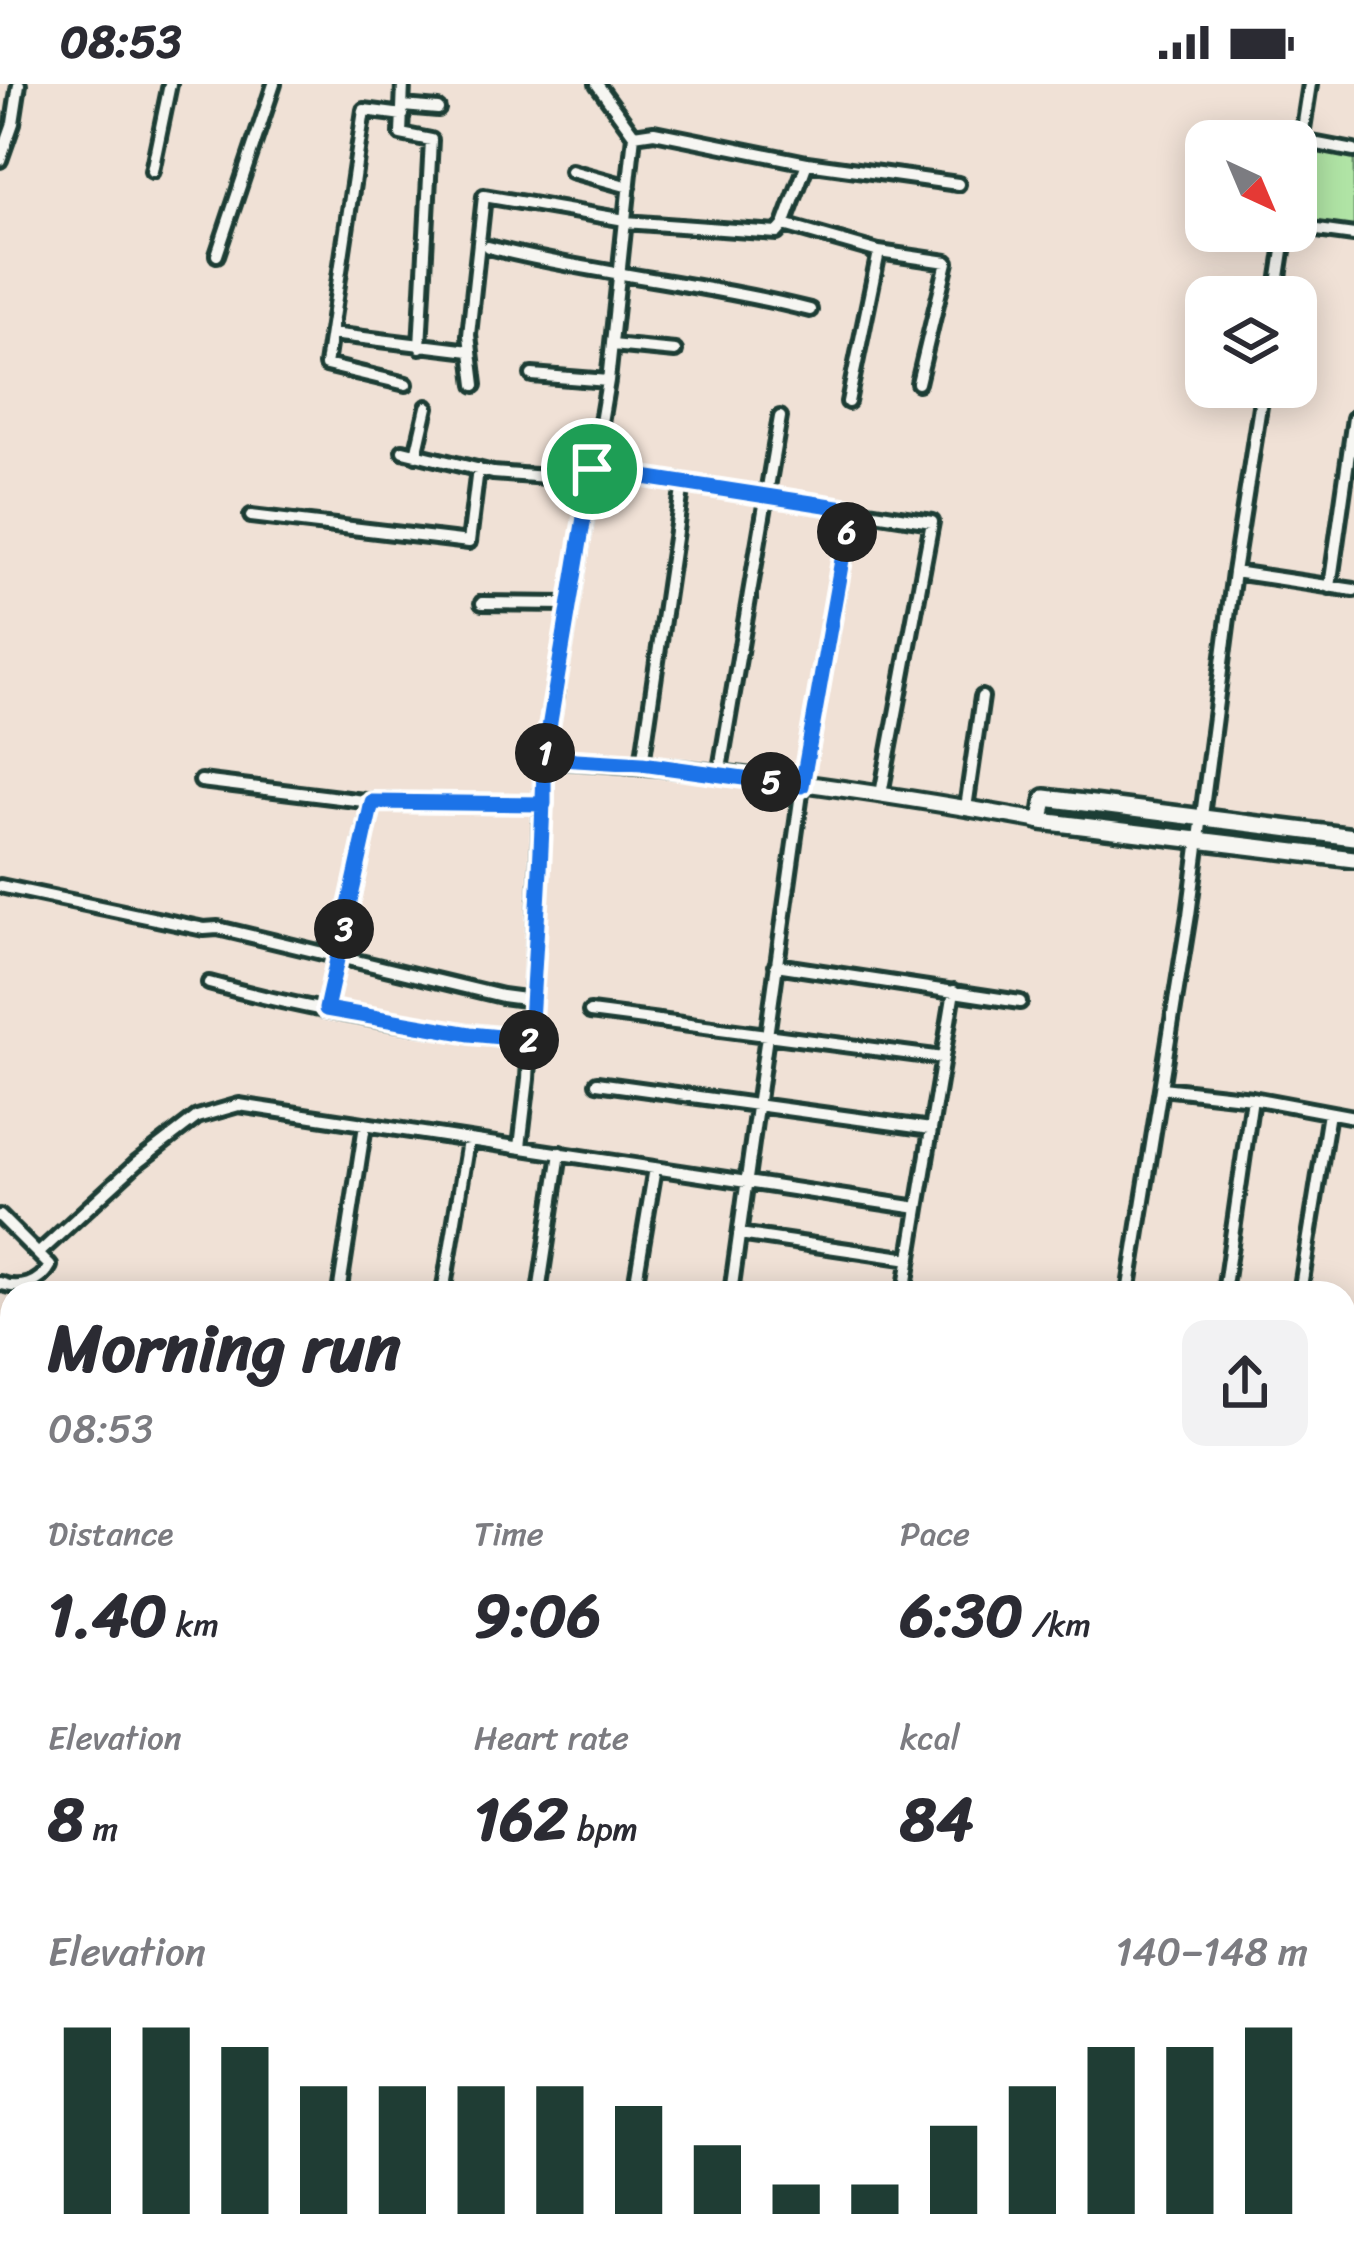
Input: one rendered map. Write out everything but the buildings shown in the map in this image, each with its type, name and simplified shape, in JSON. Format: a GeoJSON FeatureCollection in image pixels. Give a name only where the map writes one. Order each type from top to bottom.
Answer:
{"type":"FeatureCollection","features":[{"type":"Feature","properties":{"kind":"main road"},"geometry":{"type":"LineString","coordinates":[[1354,837],[1045,798],[1041,821],[1354,860]]}},
{"type":"Feature","properties":{"kind":"street"},"geometry":{"type":"LineString","coordinates":[[0,160],[13,123],[19,84]]}},
{"type":"Feature","properties":{"kind":"street"},"geometry":{"type":"LineString","coordinates":[[152,171],[170,84]]}},
{"type":"Feature","properties":{"kind":"street"},"geometry":{"type":"LineString","coordinates":[[217,255],[274,84]]}},
{"type":"Feature","properties":{"kind":"street"},"geometry":{"type":"LineString","coordinates":[[403,84],[402,135],[431,140],[420,347]]}},
{"type":"Feature","properties":{"kind":"street"},"geometry":{"type":"LineString","coordinates":[[520,1148],[544,758],[608,381],[634,135],[597,84]]}},
{"type":"Feature","properties":{"kind":"street"},"geometry":{"type":"LineString","coordinates":[[1305,120],[1310,84]]}},
{"type":"Feature","properties":{"kind":"street"},"geometry":{"type":"LineString","coordinates":[[406,384],[327,368],[364,110],[438,109]]}},
{"type":"Feature","properties":{"kind":"street"},"geometry":{"type":"LineString","coordinates":[[634,135],[654,132],[806,163],[958,184]]}},
{"type":"Feature","properties":{"kind":"street"},"geometry":{"type":"LineString","coordinates":[[1317,144],[1354,151]]}},
{"type":"Feature","properties":{"kind":"street"},"geometry":{"type":"LineString","coordinates":[[475,386],[470,351],[484,196],[625,221],[777,232],[784,225],[806,163]]}},
{"type":"Feature","properties":{"kind":"street"},"geometry":{"type":"LineString","coordinates":[[571,171],[629,187]]}},
{"type":"Feature","properties":{"kind":"street"},"geometry":{"type":"LineString","coordinates":[[784,225],[879,252],[947,262],[918,383]]}},
{"type":"Feature","properties":{"kind":"street"},"geometry":{"type":"LineString","coordinates":[[1317,230],[1354,235]]}},
{"type":"Feature","properties":{"kind":"street"},"geometry":{"type":"LineString","coordinates":[[488,248],[556,264],[733,290],[810,310]]}},
{"type":"Feature","properties":{"kind":"street"},"geometry":{"type":"LineString","coordinates":[[848,402],[879,252]]}},
{"type":"Feature","properties":{"kind":"street"},"geometry":{"type":"LineString","coordinates":[[331,334],[470,351]]}},
{"type":"Feature","properties":{"kind":"street"},"geometry":{"type":"LineString","coordinates":[[612,345],[675,351]]}},
{"type":"Feature","properties":{"kind":"street"},"geometry":{"type":"LineString","coordinates":[[532,375],[608,381]]}},
{"type":"Feature","properties":{"kind":"street"},"geometry":{"type":"LineString","coordinates":[[427,407],[409,453],[478,469],[683,483],[932,522],[881,794]]}},
{"type":"Feature","properties":{"kind":"street"},"geometry":{"type":"LineString","coordinates":[[1130,1281],[1201,839],[1259,408]]}},
{"type":"Feature","properties":{"kind":"street"},"geometry":{"type":"LineString","coordinates":[[718,776],[780,417]]}},
{"type":"Feature","properties":{"kind":"street"},"geometry":{"type":"LineString","coordinates":[[1330,587],[1354,418]]}},
{"type":"Feature","properties":{"kind":"street"},"geometry":{"type":"LineString","coordinates":[[251,516],[469,542],[478,469]]}},
{"type":"Feature","properties":{"kind":"street"},"geometry":{"type":"LineString","coordinates":[[642,764],[683,483]]}},
{"type":"Feature","properties":{"kind":"street"},"geometry":{"type":"LineString","coordinates":[[732,1281],[802,786],[851,509]]}},
{"type":"Feature","properties":{"kind":"street"},"geometry":{"type":"LineString","coordinates":[[1234,572],[1354,590]]}},
{"type":"Feature","properties":{"kind":"street"},"geometry":{"type":"LineString","coordinates":[[482,603],[569,604]]}},
{"type":"Feature","properties":{"kind":"street"},"geometry":{"type":"LineString","coordinates":[[966,808],[982,697]]}},
{"type":"Feature","properties":{"kind":"street"},"geometry":{"type":"LineString","coordinates":[[544,758],[642,764],[881,794],[1041,821]]}},
{"type":"Feature","properties":{"kind":"street"},"geometry":{"type":"LineString","coordinates":[[201,781],[372,802],[544,804]]}},
{"type":"Feature","properties":{"kind":"street"},"geometry":{"type":"LineString","coordinates":[[326,1009],[372,802]]}},
{"type":"Feature","properties":{"kind":"street"},"geometry":{"type":"LineString","coordinates":[[0,886],[204,929],[218,928],[532,1000]]}},
{"type":"Feature","properties":{"kind":"street"},"geometry":{"type":"LineString","coordinates":[[776,965],[1020,1002]]}},
{"type":"Feature","properties":{"kind":"street"},"geometry":{"type":"LineString","coordinates":[[209,983],[278,1002],[530,1040]]}},
{"type":"Feature","properties":{"kind":"street"},"geometry":{"type":"LineString","coordinates":[[906,1281],[954,991]]}},
{"type":"Feature","properties":{"kind":"street"},"geometry":{"type":"LineString","coordinates":[[590,1012],[943,1058]]}},
{"type":"Feature","properties":{"kind":"street"},"geometry":{"type":"LineString","coordinates":[[597,1083],[931,1129]]}},
{"type":"Feature","properties":{"kind":"street"},"geometry":{"type":"LineString","coordinates":[[1162,1088],[1354,1117]]}},
{"type":"Feature","properties":{"kind":"street"},"geometry":{"type":"LineString","coordinates":[[1226,1281],[1252,1098]]}},
{"type":"Feature","properties":{"kind":"street"},"geometry":{"type":"LineString","coordinates":[[39,1253],[137,1162],[197,1117],[239,1105],[918,1208]]}},
{"type":"Feature","properties":{"kind":"street"},"geometry":{"type":"LineString","coordinates":[[1302,1281],[1329,1112]]}},
{"type":"Feature","properties":{"kind":"street"},"geometry":{"type":"LineString","coordinates":[[341,1281],[365,1125]]}},
{"type":"Feature","properties":{"kind":"street"},"geometry":{"type":"LineString","coordinates":[[445,1281],[468,1141]]}},
{"type":"Feature","properties":{"kind":"street"},"geometry":{"type":"LineString","coordinates":[[540,1281],[560,1153]]}},
{"type":"Feature","properties":{"kind":"street"},"geometry":{"type":"LineString","coordinates":[[636,1281],[655,1168]]}},
{"type":"Feature","properties":{"kind":"street"},"geometry":{"type":"LineString","coordinates":[[0,1216],[50,1266],[34,1281]]}},
{"type":"Feature","properties":{"kind":"street"},"geometry":{"type":"LineString","coordinates":[[739,1234],[910,1259]]}},
{"type":"Feature","properties":{"kind":"green space"},"geometry":{"type":"Polygon","coordinates":[[[1317,142],[1354,146],[1354,238],[1317,232],[1317,142]]]}},
{"type":"Feature","properties":{"kind":"route"},"geometry":{"type":"LineString","coordinates":[[592,469],[544,758],[544,804],[541,866],[530,1040],[326,1009],[372,802],[544,804],[544,758],[642,764],[802,786],[851,509],[592,469]]}}]}
